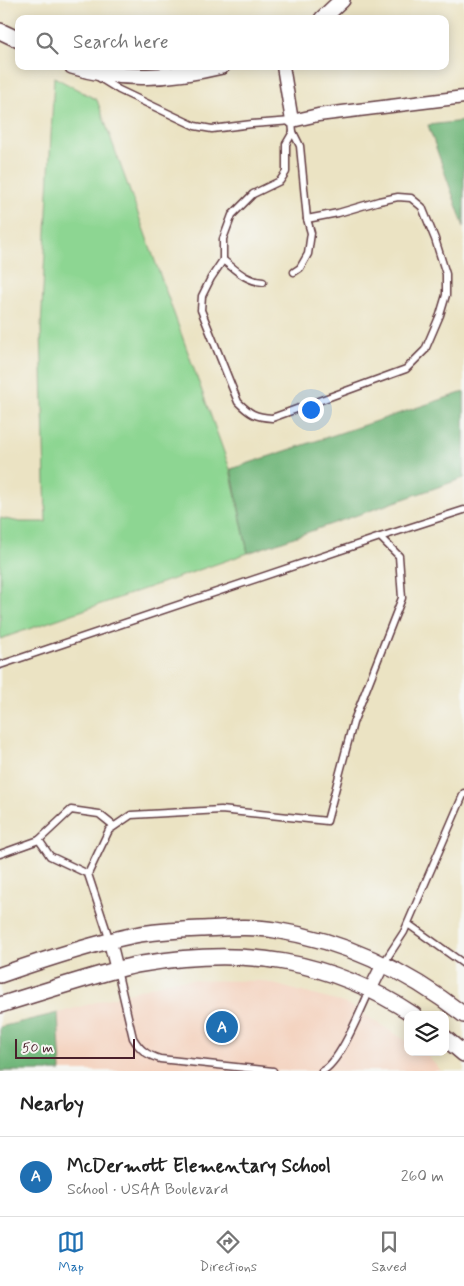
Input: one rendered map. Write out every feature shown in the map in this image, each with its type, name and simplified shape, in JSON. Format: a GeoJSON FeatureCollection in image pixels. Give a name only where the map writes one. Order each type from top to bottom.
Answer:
{"type":"FeatureCollection","features":[{"type":"Feature","properties":{"kind":"street"},"geometry":{"type":"LineString","coordinates":[[326,15],[342,0]]}},
{"type":"Feature","properties":{"kind":"street"},"geometry":{"type":"LineString","coordinates":[[0,31],[15,38]]}},
{"type":"Feature","properties":{"kind":"street"},"geometry":{"type":"LineString","coordinates":[[84,70],[135,78],[176,76],[204,70]]}},
{"type":"Feature","properties":{"kind":"street"},"geometry":{"type":"LineString","coordinates":[[284,70],[293,126],[318,115],[464,97]]}},
{"type":"Feature","properties":{"kind":"street"},"geometry":{"type":"LineString","coordinates":[[0,975],[54,957],[135,935],[180,930],[232,928],[274,930],[318,938],[354,950],[419,983],[464,1015]]}},
{"type":"Feature","properties":{"kind":"street"},"geometry":{"type":"LineString","coordinates":[[110,942],[117,970]]}},
{"type":"Feature","properties":{"kind":"street"},"geometry":{"type":"LineString","coordinates":[[0,1005],[62,985],[141,964],[183,959],[232,957],[270,959],[310,967],[343,978],[370,990],[407,1011]]}},
{"type":"Feature","properties":{"kind":"street"},"geometry":{"type":"LineString","coordinates":[[370,990],[383,964]]}},
{"type":"Feature","properties":{"kind":"street"},"geometry":{"type":"LineString","coordinates":[[449,1041],[464,1054]]}},
{"type":"Feature","properties":{"kind":"lane"},"geometry":{"type":"LineString","coordinates":[[90,72],[119,90],[195,126],[212,129],[252,124],[293,126]]}},
{"type":"Feature","properties":{"kind":"lane"},"geometry":{"type":"LineString","coordinates":[[293,126],[300,146],[307,219],[311,233],[308,254],[300,268],[294,272]]}},
{"type":"Feature","properties":{"kind":"lane"},"geometry":{"type":"LineString","coordinates":[[293,126],[286,144],[286,172],[280,181],[253,194],[232,215],[223,239],[223,260],[202,296],[201,310],[238,402],[250,414],[262,418],[272,418],[406,369],[425,350],[446,295],[446,274],[435,239],[422,208],[411,198],[398,197],[378,200],[338,213],[307,219]]}},
{"type":"Feature","properties":{"kind":"lane"},"geometry":{"type":"LineString","coordinates":[[223,260],[254,282],[263,282]]}},
{"type":"Feature","properties":{"kind":"lane"},"geometry":{"type":"LineString","coordinates":[[0,665],[464,510]]}},
{"type":"Feature","properties":{"kind":"lane"},"geometry":{"type":"LineString","coordinates":[[110,942],[88,874],[109,830],[131,815],[221,810],[327,822],[353,723],[402,598],[399,556],[380,537]]}},
{"type":"Feature","properties":{"kind":"lane"},"geometry":{"type":"LineString","coordinates":[[383,964],[408,924],[464,793]]}},
{"type":"Feature","properties":{"kind":"lane"},"geometry":{"type":"LineString","coordinates":[[0,854],[39,840],[72,810],[99,814],[114,826]]}},
{"type":"Feature","properties":{"kind":"lane"},"geometry":{"type":"LineString","coordinates":[[39,840],[50,856],[88,874]]}},
{"type":"Feature","properties":{"kind":"lane"},"geometry":{"type":"LineString","coordinates":[[408,924],[464,964]]}},
{"type":"Feature","properties":{"kind":"lane"},"geometry":{"type":"LineString","coordinates":[[117,970],[133,1038],[138,1048],[148,1055],[160,1059],[273,1071]]}},
{"type":"Feature","properties":{"kind":"lane"},"geometry":{"type":"LineString","coordinates":[[322,1071],[326,1069],[340,1052],[370,990]]}},
{"type":"Feature","properties":{"kind":"shaded area"},"geometry":{"type":"Polygon","coordinates":[[[174,980],[262,981],[347,1004],[404,1040],[404,1056],[428,1056],[441,1071],[61,1071],[58,1013],[174,980]]]}},
{"type":"Feature","properties":{"kind":"green space"},"geometry":{"type":"Polygon","coordinates":[[[54,77],[97,100],[230,469],[248,553],[0,639],[0,518],[20,522],[46,522],[41,328],[54,77]]]}},
{"type":"Feature","properties":{"kind":"green space"},"geometry":{"type":"Polygon","coordinates":[[[464,121],[464,227],[428,125],[464,121]]]}},
{"type":"Feature","properties":{"kind":"green space"},"geometry":{"type":"Polygon","coordinates":[[[464,392],[464,478],[248,553],[231,469],[464,392]]]}},
{"type":"Feature","properties":{"kind":"green space"},"geometry":{"type":"Polygon","coordinates":[[[58,1013],[61,1071],[0,1071],[0,1027],[58,1013]]]}},
{"type":"Feature","properties":{"kind":"place","name":"McDermott Elementary School"},"geometry":{"type":"Point","coordinates":[222,1027]}}]}
